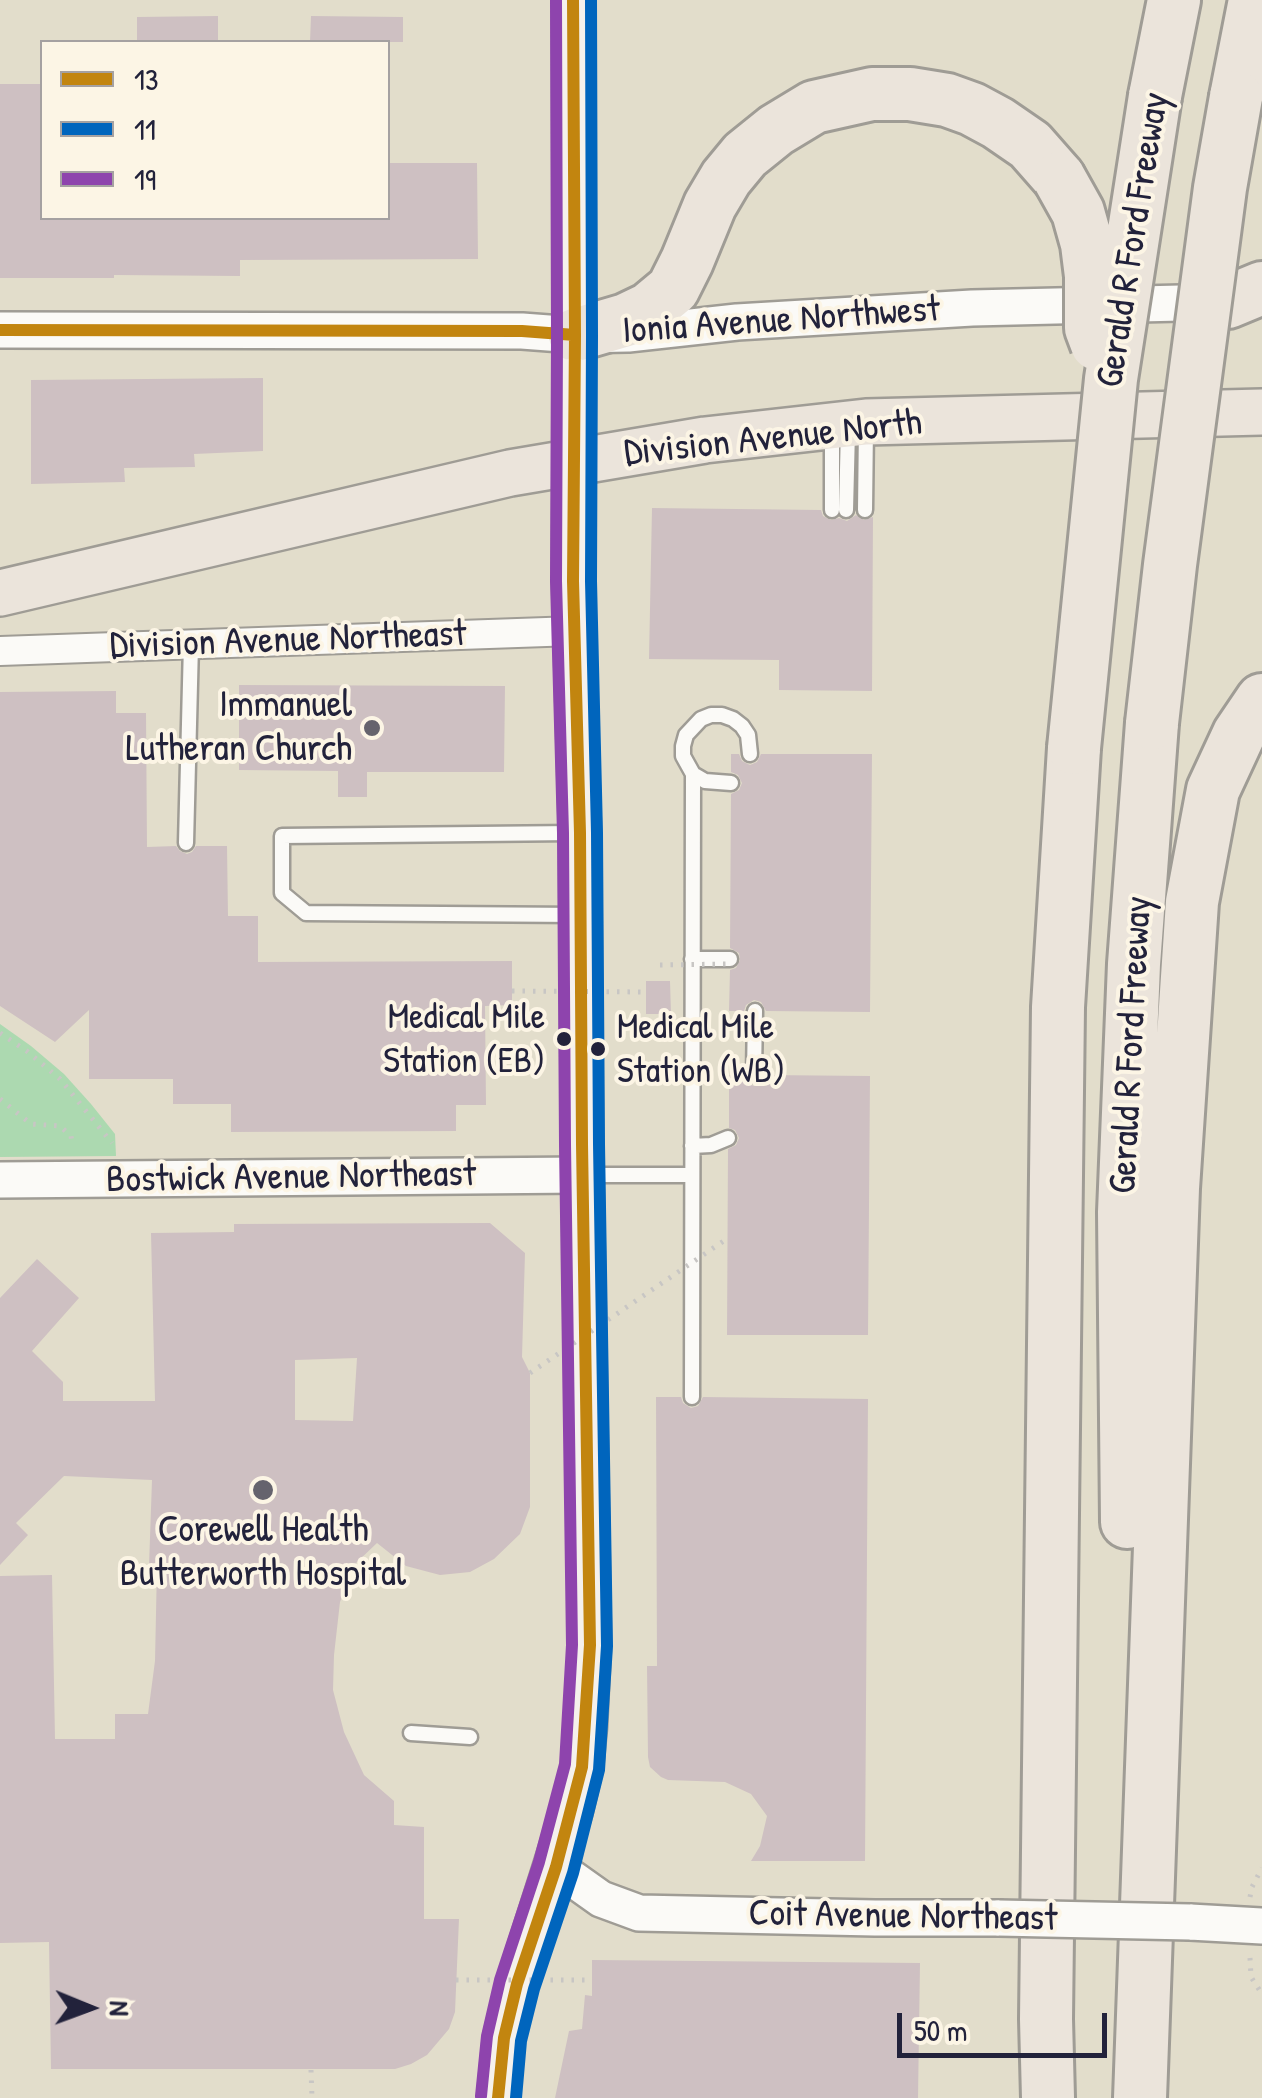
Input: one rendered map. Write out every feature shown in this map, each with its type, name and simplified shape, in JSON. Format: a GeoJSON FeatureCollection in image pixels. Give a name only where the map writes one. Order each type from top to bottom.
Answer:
{"type":"FeatureCollection","features":[{"type":"Feature","properties":{"kind":"highway","name":"Gerald R Ford Freeway"},"geometry":{"type":"LineString","coordinates":[[1046,2098],[1058,1008],[1074,748],[1111,379],[1174,0]]}},
{"type":"Feature","properties":{"kind":"highway","name":"Gerald R Ford Freeway"},"geometry":{"type":"LineString","coordinates":[[1137,2098],[1124,1212],[1134,964],[1152,723],[1170,565],[1220,188],[1255,0]]}},
{"type":"Feature","properties":{"kind":"highway"},"geometry":{"type":"LineString","coordinates":[[575,357],[650,309],[672,289],[726,178],[745,155],[776,130],[814,107],[872,94],[910,94],[947,100],[985,116],[1030,145],[1058,178],[1078,212],[1087,244],[1091,328],[1111,379]]}},
{"type":"Feature","properties":{"kind":"highway"},"geometry":{"type":"LineString","coordinates":[[1137,2098],[1173,1188],[1192,902],[1213,790],[1239,734],[1262,700]]}},
{"type":"Feature","properties":{"kind":"main road"},"geometry":{"type":"LineString","coordinates":[[498,2098],[504,2038],[517,1984],[556,1867],[582,1767],[590,1646],[574,581],[573,0]]}},
{"type":"Feature","properties":{"kind":"main road","name":"Division Avenue North"},"geometry":{"type":"LineString","coordinates":[[0,593],[510,474],[705,440],[849,424],[1262,412]]}},
{"type":"Feature","properties":{"kind":"street","name":"Ionia Avenue Northwest"},"geometry":{"type":"LineString","coordinates":[[0,330],[522,332],[575,357],[628,334],[737,322],[972,308],[1251,298]]}},
{"type":"Feature","properties":{"kind":"street","name":"Division Avenue Northeast"},"geometry":{"type":"LineString","coordinates":[[0,650],[575,631]]}},
{"type":"Feature","properties":{"kind":"street","name":"Bostwick Avenue Northeast"},"geometry":{"type":"LineString","coordinates":[[0,1180],[582,1175]]}},
{"type":"Feature","properties":{"kind":"street","name":"Coit Avenue Northeast"},"geometry":{"type":"LineString","coordinates":[[556,1867],[601,1899],[638,1913],[1190,1922],[1254,1929]]}},
{"type":"Feature","properties":{"kind":"lane"},"geometry":{"type":"LineString","coordinates":[[839,510],[849,424]]}},
{"type":"Feature","properties":{"kind":"lane"},"geometry":{"type":"LineString","coordinates":[[849,424],[865,510]]}},
{"type":"Feature","properties":{"kind":"lane"},"geometry":{"type":"LineString","coordinates":[[186,842],[190,643]]}},
{"type":"Feature","properties":{"kind":"lane"},"geometry":{"type":"LineString","coordinates":[[730,782],[705,781],[694,774],[683,746],[692,726],[711,715],[733,719],[748,735],[750,754]]}},
{"type":"Feature","properties":{"kind":"lane"},"geometry":{"type":"LineString","coordinates":[[692,1397],[694,774]]}},
{"type":"Feature","properties":{"kind":"lane"},"geometry":{"type":"LineString","coordinates":[[580,833],[282,836],[282,894],[306,913],[581,915]]}},
{"type":"Feature","properties":{"kind":"lane"},"geometry":{"type":"LineString","coordinates":[[692,959],[730,962]]}},
{"type":"Feature","properties":{"kind":"lane"},"geometry":{"type":"LineString","coordinates":[[754,1075],[755,1011]]}},
{"type":"Feature","properties":{"kind":"lane"},"geometry":{"type":"LineString","coordinates":[[692,1146],[711,1145],[728,1138]]}},
{"type":"Feature","properties":{"kind":"lane"},"geometry":{"type":"LineString","coordinates":[[582,1175],[692,1175]]}},
{"type":"Feature","properties":{"kind":"lane"},"geometry":{"type":"LineString","coordinates":[[411,1733],[470,1737]]}},
{"type":"Feature","properties":{"kind":"path"},"geometry":{"type":"LineString","coordinates":[[660,965],[730,962]]}},
{"type":"Feature","properties":{"kind":"path"},"geometry":{"type":"LineString","coordinates":[[512,991],[646,992]]}},
{"type":"Feature","properties":{"kind":"path"},"geometry":{"type":"LineString","coordinates":[[0,1032],[60,1078],[112,1143]]}},
{"type":"Feature","properties":{"kind":"path"},"geometry":{"type":"LineString","coordinates":[[0,1099],[31,1124],[60,1126],[71,1136],[72,1144]]}},
{"type":"Feature","properties":{"kind":"path"},"geometry":{"type":"LineString","coordinates":[[530,1373],[728,1238]]}},
{"type":"Feature","properties":{"kind":"path"},"geometry":{"type":"LineString","coordinates":[[1262,1868],[1252,1887],[1251,1977],[1262,1994]]}},
{"type":"Feature","properties":{"kind":"path"},"geometry":{"type":"LineString","coordinates":[[456,1980],[592,1980]]}},
{"type":"Feature","properties":{"kind":"path"},"geometry":{"type":"LineString","coordinates":[[312,2070],[312,2098]]}},
{"type":"Feature","properties":{"kind":"green space"},"geometry":{"type":"Polygon","coordinates":[[[0,1024],[64,1074],[91,1104],[115,1134],[116,1156],[0,1157],[0,1024]]]}},
{"type":"Feature","properties":{"kind":"building"},"geometry":{"type":"Polygon","coordinates":[[[218,16],[218,40],[137,40],[137,17],[218,16]]]}},
{"type":"Feature","properties":{"kind":"building"},"geometry":{"type":"Polygon","coordinates":[[[311,16],[403,17],[403,42],[310,40],[311,16]]]}},
{"type":"Feature","properties":{"kind":"building"},"geometry":{"type":"Polygon","coordinates":[[[0,84],[40,84],[40,220],[390,220],[390,163],[477,163],[478,259],[240,260],[240,276],[0,278],[0,84]]]}},
{"type":"Feature","properties":{"kind":"building"},"geometry":{"type":"Polygon","coordinates":[[[263,378],[263,451],[194,454],[195,467],[124,468],[125,482],[31,484],[31,380],[263,378]]]}},
{"type":"Feature","properties":{"kind":"building"},"geometry":{"type":"Polygon","coordinates":[[[652,508],[821,510],[831,520],[847,521],[856,515],[864,520],[873,517],[872,691],[779,690],[779,660],[649,659],[652,508]]]}},
{"type":"Feature","properties":{"kind":"building","name":"Immanuel Lutheran Church"},"geometry":{"type":"Polygon","coordinates":[[[239,685],[505,686],[504,772],[367,772],[367,797],[338,797],[338,771],[239,770],[239,685]]]}},
{"type":"Feature","properties":{"kind":"building"},"geometry":{"type":"Polygon","coordinates":[[[116,691],[116,713],[146,713],[147,847],[176,846],[187,854],[196,846],[227,846],[228,916],[258,916],[258,962],[512,961],[512,1005],[485,1006],[486,1105],[456,1105],[456,1131],[231,1132],[231,1104],[173,1104],[173,1079],[89,1079],[89,1010],[55,1042],[0,1006],[0,692],[116,691]]]}},
{"type":"Feature","properties":{"kind":"building"},"geometry":{"type":"Polygon","coordinates":[[[731,754],[739,754],[750,765],[761,754],[872,754],[870,1012],[766,1011],[761,1002],[754,1000],[744,1011],[729,1011],[730,970],[740,960],[739,953],[730,948],[731,794],[742,783],[731,772],[731,754]]]}},
{"type":"Feature","properties":{"kind":"building"},"geometry":{"type":"Polygon","coordinates":[[[646,981],[670,981],[671,1014],[646,1014],[646,981]]]}},
{"type":"Feature","properties":{"kind":"building"},"geometry":{"type":"Polygon","coordinates":[[[729,1075],[743,1075],[748,1084],[755,1086],[765,1075],[870,1076],[868,1335],[727,1335],[728,1149],[739,1138],[729,1128],[729,1075]]]}},
{"type":"Feature","properties":{"kind":"building","name":"Corewell Health Butterworth Hospital"},"geometry":{"type":"Polygon","coordinates":[[[490,1223],[525,1253],[522,1357],[530,1373],[530,1507],[520,1534],[494,1559],[470,1572],[440,1575],[406,1566],[377,1543],[355,1564],[340,1602],[334,1655],[333,1690],[344,1732],[364,1775],[394,1801],[394,1825],[424,1827],[424,1919],[459,1919],[455,2012],[449,2029],[427,2055],[395,2069],[51,2069],[49,1942],[0,1943],[0,1576],[52,1575],[55,1739],[115,1739],[115,1714],[148,1714],[155,1661],[157,1566],[149,1566],[152,1480],[64,1476],[16,1523],[28,1535],[0,1565],[0,1298],[37,1259],[79,1298],[32,1351],[63,1382],[63,1401],[155,1401],[151,1233],[234,1232],[234,1224],[490,1223]],[[357,1358],[295,1360],[295,1420],[353,1421],[357,1358]]]}},
{"type":"Feature","properties":{"kind":"building"},"geometry":{"type":"Polygon","coordinates":[[[656,1397],[681,1397],[691,1408],[698,1406],[703,1397],[868,1399],[865,1861],[751,1861],[760,1846],[767,1816],[751,1794],[725,1782],[668,1780],[650,1767],[647,1666],[657,1666],[656,1397]]]}},
{"type":"Feature","properties":{"kind":"building"},"geometry":{"type":"Polygon","coordinates":[[[592,1960],[920,1963],[918,2098],[555,2098],[569,2031],[582,2029],[585,1995],[592,1996],[592,1960]]]}},
{"type":"Feature","properties":{"kind":"transit line","name":"19"},"geometry":{"type":"LineString","coordinates":[[481,2096],[487,2036],[500,1980],[539,1862],[565,1764],[572,1645],[563,833],[556,581],[556,0]]}},
{"type":"Feature","properties":{"kind":"transit line","name":"13"},"geometry":{"type":"LineString","coordinates":[[498,2098],[504,2038],[517,1984],[556,1867],[582,1767],[590,1645],[573,581],[573,0]]}},
{"type":"Feature","properties":{"kind":"transit line","name":"11"},"geometry":{"type":"LineString","coordinates":[[516,2098],[521,2041],[534,1989],[573,1873],[599,1770],[607,1646],[591,581],[591,0]]}},
{"type":"Feature","properties":{"kind":"transit line","name":"13"},"geometry":{"type":"LineString","coordinates":[[0,330],[522,331],[575,335]]}},
{"type":"Feature","properties":{"kind":"place","name":"Immanuel Lutheran Church"},"geometry":{"type":"Point","coordinates":[372,728]}},
{"type":"Feature","properties":{"kind":"place","name":"Medical Mile Station (EB)"},"geometry":{"type":"Point","coordinates":[564,1039]}},
{"type":"Feature","properties":{"kind":"place","name":"Medical Mile Station (WB)"},"geometry":{"type":"Point","coordinates":[598,1049]}},
{"type":"Feature","properties":{"kind":"place","name":"Corewell Health Butterworth Hospital"},"geometry":{"type":"Point","coordinates":[263,1490]}}]}
